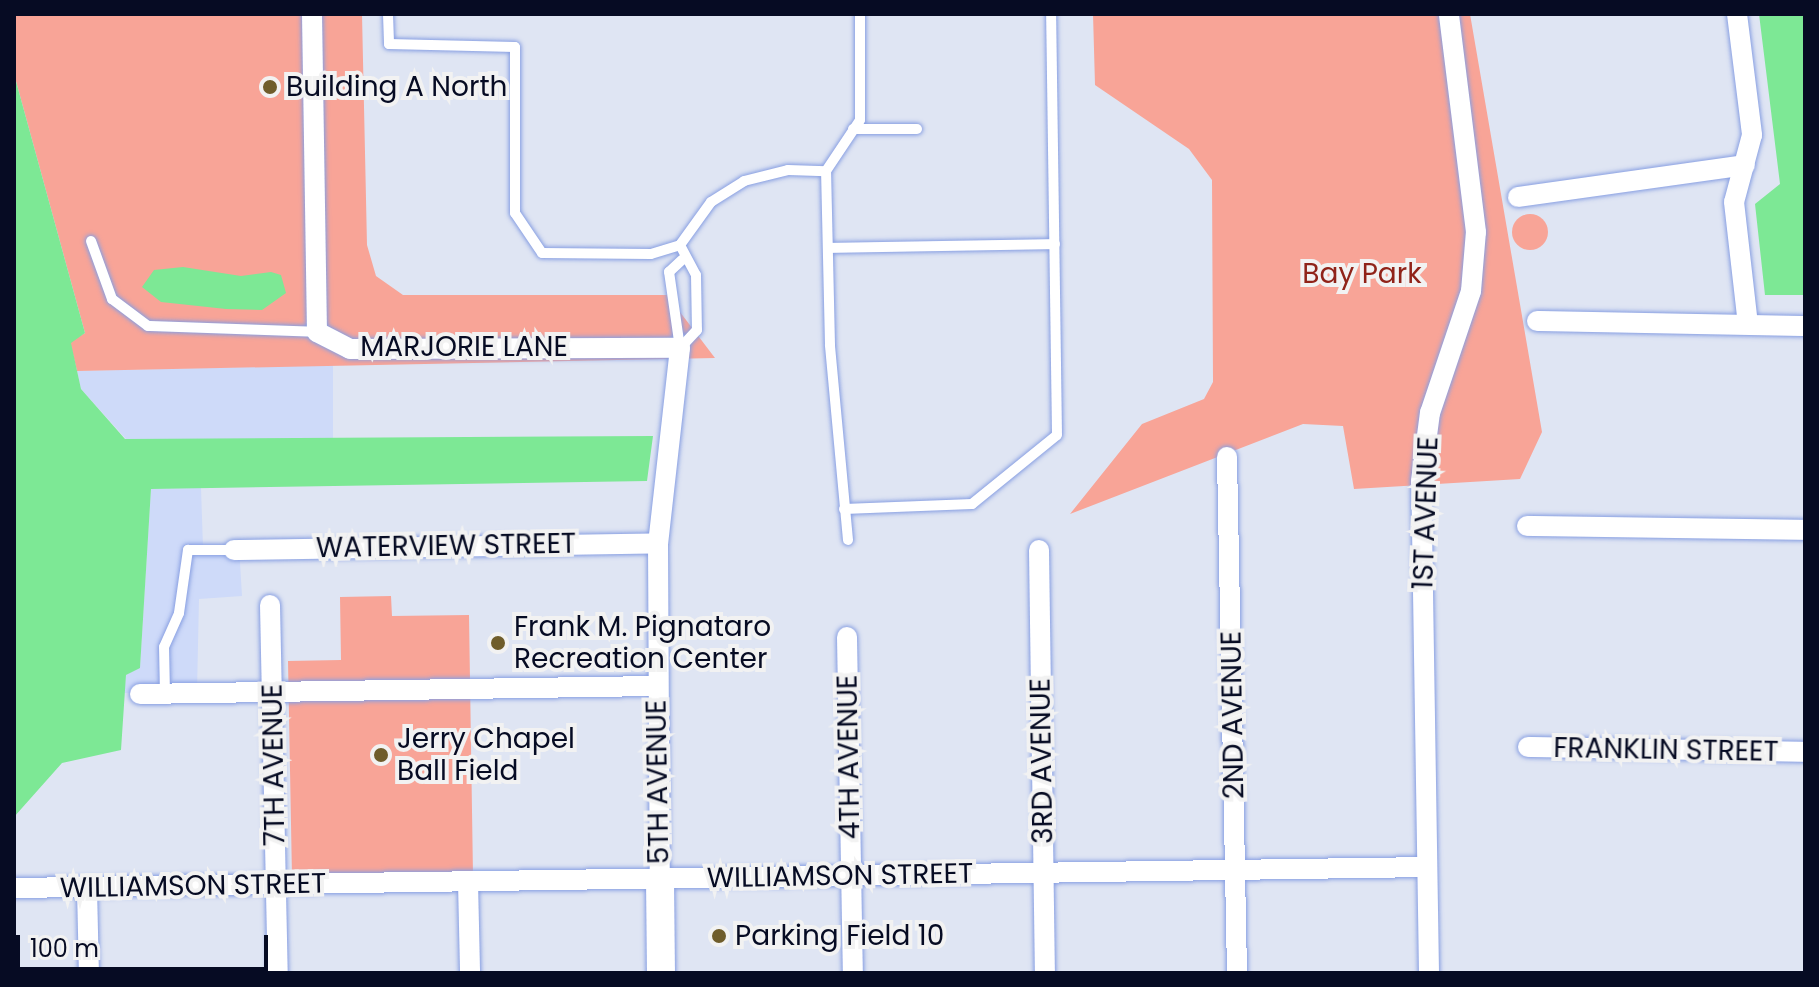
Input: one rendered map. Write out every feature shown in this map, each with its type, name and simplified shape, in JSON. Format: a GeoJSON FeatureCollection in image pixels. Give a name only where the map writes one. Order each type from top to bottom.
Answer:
{"type":"FeatureCollection","features":[{"type":"Feature","properties":{"kind":"street"},"geometry":{"type":"LineString","coordinates":[[312,14],[317,332]]}},
{"type":"Feature","properties":{"kind":"street","name":"1ST AVENUE"},"geometry":{"type":"LineString","coordinates":[[1429,973],[1421,481],[1430,413],[1471,291],[1476,232],[1449,14]]}},
{"type":"Feature","properties":{"kind":"street"},"geometry":{"type":"LineString","coordinates":[[1737,14],[1752,135],[1734,202],[1748,324]]}},
{"type":"Feature","properties":{"kind":"street"},"geometry":{"type":"LineString","coordinates":[[1518,197],[1745,165]]}},
{"type":"Feature","properties":{"kind":"street"},"geometry":{"type":"LineString","coordinates":[[1537,321],[1805,326]]}},
{"type":"Feature","properties":{"kind":"street","name":"MARJORIE LANE"},"geometry":{"type":"LineString","coordinates":[[317,332],[350,349],[679,354]]}},
{"type":"Feature","properties":{"kind":"street","name":"5TH AVENUE"},"geometry":{"type":"LineString","coordinates":[[661,973],[656,686],[658,543],[679,354]]}},
{"type":"Feature","properties":{"kind":"street","name":"2ND AVENUE"},"geometry":{"type":"LineString","coordinates":[[1227,457],[1237,973]]}},
{"type":"Feature","properties":{"kind":"street"},"geometry":{"type":"LineString","coordinates":[[1527,526],[1805,530]]}},
{"type":"Feature","properties":{"kind":"street","name":"WATERVIEW STREET"},"geometry":{"type":"LineString","coordinates":[[234,550],[658,543]]}},
{"type":"Feature","properties":{"kind":"street","name":"3RD AVENUE"},"geometry":{"type":"LineString","coordinates":[[1039,550],[1045,973]]}},
{"type":"Feature","properties":{"kind":"street","name":"7TH AVENUE"},"geometry":{"type":"LineString","coordinates":[[270,605],[278,973]]}},
{"type":"Feature","properties":{"kind":"street","name":"4TH AVENUE"},"geometry":{"type":"LineString","coordinates":[[847,637],[853,973]]}},
{"type":"Feature","properties":{"kind":"street"},"geometry":{"type":"LineString","coordinates":[[140,694],[656,686]]}},
{"type":"Feature","properties":{"kind":"street","name":"FRANKLIN STREET"},"geometry":{"type":"LineString","coordinates":[[1528,747],[1805,752]]}},
{"type":"Feature","properties":{"kind":"street","name":"WILLIAMSON STREET"},"geometry":{"type":"LineString","coordinates":[[14,888],[1427,867]]}},
{"type":"Feature","properties":{"kind":"street"},"geometry":{"type":"LineString","coordinates":[[468,882],[470,973]]}},
{"type":"Feature","properties":{"kind":"street"},"geometry":{"type":"LineString","coordinates":[[87,888],[89,973]]}},
{"type":"Feature","properties":{"kind":"lane"},"geometry":{"type":"LineString","coordinates":[[388,14],[389,44],[515,47],[515,213],[542,253],[651,254],[680,245],[711,202],[744,181],[788,170],[826,171]]}},
{"type":"Feature","properties":{"kind":"lane"},"geometry":{"type":"LineString","coordinates":[[848,540],[826,171],[860,120],[860,14]]}},
{"type":"Feature","properties":{"kind":"lane"},"geometry":{"type":"LineString","coordinates":[[844,509],[972,504],[1057,435],[1051,14]]}},
{"type":"Feature","properties":{"kind":"lane"},"geometry":{"type":"LineString","coordinates":[[853,129],[917,129]]}},
{"type":"Feature","properties":{"kind":"lane"},"geometry":{"type":"LineString","coordinates":[[91,241],[112,299],[148,326],[317,332]]}},
{"type":"Feature","properties":{"kind":"lane"},"geometry":{"type":"LineString","coordinates":[[829,248],[1055,244]]}},
{"type":"Feature","properties":{"kind":"lane"},"geometry":{"type":"LineString","coordinates":[[679,354],[697,330],[696,275],[682,260],[680,245]]}},
{"type":"Feature","properties":{"kind":"lane"},"geometry":{"type":"LineString","coordinates":[[679,354],[669,272],[682,260]]}},
{"type":"Feature","properties":{"kind":"lane"},"geometry":{"type":"LineString","coordinates":[[165,694],[164,647],[179,613],[188,550],[234,550]]}},
{"type":"Feature","properties":{"kind":"shaded area"},"geometry":{"type":"Polygon","coordinates":[[[1759,14],[1805,14],[1805,295],[1765,295],[1755,204],[1780,184],[1759,14]]]}},
{"type":"Feature","properties":{"kind":"shaded area"},"geometry":{"type":"Polygon","coordinates":[[[14,74],[85,333],[71,343],[81,389],[125,439],[653,436],[647,481],[151,489],[140,668],[126,675],[121,750],[62,763],[14,817],[14,74]]]}},
{"type":"Feature","properties":{"kind":"shaded area"},"geometry":{"type":"Polygon","coordinates":[[[183,267],[241,276],[271,272],[281,275],[286,293],[262,310],[226,309],[161,302],[142,287],[154,270],[183,267]]]}},
{"type":"Feature","properties":{"kind":"shaded area"},"geometry":{"type":"Polygon","coordinates":[[[333,365],[333,441],[126,439],[81,389],[77,371],[333,365]]]}},
{"type":"Feature","properties":{"kind":"shaded area"},"geometry":{"type":"Polygon","coordinates":[[[201,488],[203,547],[239,546],[242,596],[199,599],[197,691],[124,693],[126,675],[140,667],[151,489],[201,488]]]}},
{"type":"Feature","properties":{"kind":"green space"},"geometry":{"type":"Polygon","coordinates":[[[14,14],[362,14],[367,245],[376,276],[403,295],[667,295],[715,358],[77,371],[70,342],[85,333],[14,74],[14,14]]]}},
{"type":"Feature","properties":{"kind":"green space","name":"Bay Park"},"geometry":{"type":"Polygon","coordinates":[[[1093,14],[1470,14],[1542,432],[1520,479],[1354,489],[1343,426],[1303,424],[1070,514],[1142,424],[1204,399],[1213,382],[1212,180],[1189,149],[1095,85],[1093,14]]]}},
{"type":"Feature","properties":{"kind":"green space"},"geometry":{"type":"Polygon","coordinates":[[[1530,214],[1543,219],[1548,232],[1543,245],[1530,250],[1517,245],[1512,232],[1517,219],[1530,214]]]}},
{"type":"Feature","properties":{"kind":"green space"},"geometry":{"type":"Polygon","coordinates":[[[391,596],[392,616],[469,615],[473,875],[292,878],[288,661],[341,660],[340,597],[391,596]]]}},
{"type":"Feature","properties":{"kind":"place","name":"Building A North"},"geometry":{"type":"Point","coordinates":[270,87]}},
{"type":"Feature","properties":{"kind":"place","name":"Frank M. Pignataro Recreation Center"},"geometry":{"type":"Point","coordinates":[498,643]}},
{"type":"Feature","properties":{"kind":"place","name":"Jerry Chapel Ball Field"},"geometry":{"type":"Point","coordinates":[381,755]}},
{"type":"Feature","properties":{"kind":"place","name":"Parking Field 10"},"geometry":{"type":"Point","coordinates":[719,936]}}]}
